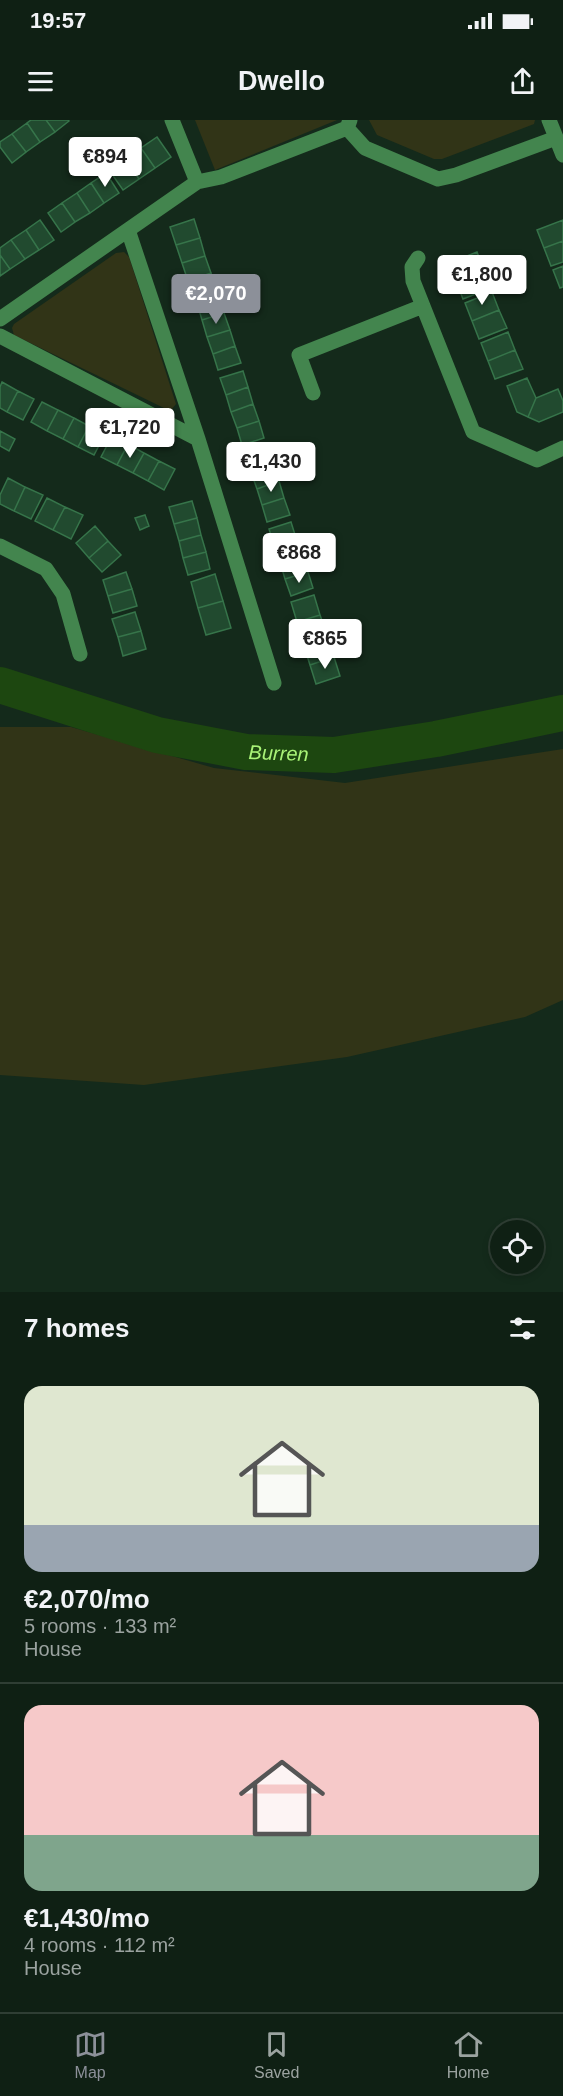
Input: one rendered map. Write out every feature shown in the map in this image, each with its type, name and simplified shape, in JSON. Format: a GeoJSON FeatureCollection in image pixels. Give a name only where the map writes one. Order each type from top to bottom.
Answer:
{"type":"FeatureCollection","features":[{"type":"Feature","properties":{"kind":"street"},"geometry":{"type":"LineString","coordinates":[[172,120],[196,182]]}},
{"type":"Feature","properties":{"kind":"street"},"geometry":{"type":"LineString","coordinates":[[549,120],[563,155]]}},
{"type":"Feature","properties":{"kind":"street"},"geometry":{"type":"LineString","coordinates":[[0,318],[196,182],[221,177],[348,124],[365,148],[438,179],[556,138]]}},
{"type":"Feature","properties":{"kind":"street"},"geometry":{"type":"LineString","coordinates":[[128,230],[198,439],[274,683]]}},
{"type":"Feature","properties":{"kind":"street"},"geometry":{"type":"LineString","coordinates":[[418,258],[413,263],[412,276],[473,432],[537,459],[563,448]]}},
{"type":"Feature","properties":{"kind":"street"},"geometry":{"type":"LineString","coordinates":[[313,393],[299,355],[423,306]]}},
{"type":"Feature","properties":{"kind":"street"},"geometry":{"type":"LineString","coordinates":[[0,336],[198,439]]}},
{"type":"Feature","properties":{"kind":"street"},"geometry":{"type":"LineString","coordinates":[[0,546],[46,569],[63,594],[80,654]]}},
{"type":"Feature","properties":{"kind":"green space"},"geometry":{"type":"Polygon","coordinates":[[[195,120],[337,120],[215,170],[195,120]]]}},
{"type":"Feature","properties":{"kind":"green space"},"geometry":{"type":"Polygon","coordinates":[[[369,120],[535,120],[534,124],[442,159],[434,159],[377,135],[369,120]]]}},
{"type":"Feature","properties":{"kind":"green space"},"geometry":{"type":"Polygon","coordinates":[[[124,252],[129,257],[176,404],[172,409],[166,409],[14,335],[12,328],[14,324],[116,253],[124,252]]]}},
{"type":"Feature","properties":{"kind":"green space"},"geometry":{"type":"Polygon","coordinates":[[[0,727],[71,727],[214,768],[345,783],[563,749],[563,1000],[525,1017],[347,1057],[144,1085],[0,1075],[0,727]]]}},
{"type":"Feature","properties":{"kind":"building"},"geometry":{"type":"Polygon","coordinates":[[[31,120],[46,120],[55,132],[40,142],[27,123],[31,120]]]}},
{"type":"Feature","properties":{"kind":"building"},"geometry":{"type":"Polygon","coordinates":[[[46,120],[68,120],[69,121],[55,132],[46,120]]]}},
{"type":"Feature","properties":{"kind":"building"},"geometry":{"type":"Polygon","coordinates":[[[27,123],[40,142],[26,152],[12,134],[27,123]]]}},
{"type":"Feature","properties":{"kind":"building"},"geometry":{"type":"Polygon","coordinates":[[[12,134],[26,152],[12,163],[0,147],[0,142],[12,134]]]}},
{"type":"Feature","properties":{"kind":"building"},"geometry":{"type":"Polygon","coordinates":[[[157,137],[171,157],[155,168],[141,148],[157,137]]]}},
{"type":"Feature","properties":{"kind":"building"},"geometry":{"type":"Polygon","coordinates":[[[141,148],[155,168],[139,179],[125,159],[141,148]]]}},
{"type":"Feature","properties":{"kind":"building"},"geometry":{"type":"Polygon","coordinates":[[[125,159],[139,179],[123,190],[109,170],[125,159]]]}},
{"type":"Feature","properties":{"kind":"building"},"geometry":{"type":"Polygon","coordinates":[[[106,173],[119,193],[104,203],[91,183],[106,173]]]}},
{"type":"Feature","properties":{"kind":"building"},"geometry":{"type":"Polygon","coordinates":[[[91,183],[104,203],[90,213],[77,193],[91,183]]]}},
{"type":"Feature","properties":{"kind":"building"},"geometry":{"type":"Polygon","coordinates":[[[77,193],[90,213],[75,222],[62,203],[77,193]]]}},
{"type":"Feature","properties":{"kind":"building"},"geometry":{"type":"Polygon","coordinates":[[[62,203],[75,222],[61,232],[48,213],[62,203]]]}},
{"type":"Feature","properties":{"kind":"building"},"geometry":{"type":"Polygon","coordinates":[[[194,219],[200,238],[176,245],[170,227],[194,219]]]}},
{"type":"Feature","properties":{"kind":"building"},"geometry":{"type":"Polygon","coordinates":[[[40,220],[54,240],[39,250],[26,230],[40,220]]]}},
{"type":"Feature","properties":{"kind":"building"},"geometry":{"type":"Polygon","coordinates":[[[563,220],[563,241],[544,248],[537,230],[563,220]]]}},
{"type":"Feature","properties":{"kind":"building"},"geometry":{"type":"Polygon","coordinates":[[[26,230],[39,250],[25,259],[11,240],[26,230]]]}},
{"type":"Feature","properties":{"kind":"building"},"geometry":{"type":"Polygon","coordinates":[[[200,238],[205,256],[182,263],[176,245],[200,238]]]}},
{"type":"Feature","properties":{"kind":"building"},"geometry":{"type":"Polygon","coordinates":[[[11,240],[25,259],[10,269],[0,255],[0,248],[11,240]]]}},
{"type":"Feature","properties":{"kind":"building"},"geometry":{"type":"Polygon","coordinates":[[[563,241],[563,262],[551,266],[544,248],[563,241]]]}},
{"type":"Feature","properties":{"kind":"building"},"geometry":{"type":"Polygon","coordinates":[[[477,252],[484,270],[456,281],[449,263],[477,252]]]}},
{"type":"Feature","properties":{"kind":"building"},"geometry":{"type":"Polygon","coordinates":[[[0,255],[10,269],[0,276],[0,255]]]}},
{"type":"Feature","properties":{"kind":"building"},"geometry":{"type":"Polygon","coordinates":[[[205,256],[211,273],[188,281],[182,263],[205,256]]]}},
{"type":"Feature","properties":{"kind":"building"},"geometry":{"type":"Polygon","coordinates":[[[563,266],[563,287],[560,288],[553,270],[563,266]]]}},
{"type":"Feature","properties":{"kind":"building"},"geometry":{"type":"Polygon","coordinates":[[[484,270],[491,288],[463,299],[456,281],[484,270]]]}},
{"type":"Feature","properties":{"kind":"building"},"geometry":{"type":"Polygon","coordinates":[[[211,273],[217,291],[193,299],[188,281],[211,273]]]}},
{"type":"Feature","properties":{"kind":"building"},"geometry":{"type":"Polygon","coordinates":[[[492,292],[499,310],[472,321],[465,303],[492,292]]]}},
{"type":"Feature","properties":{"kind":"building"},"geometry":{"type":"Polygon","coordinates":[[[219,296],[224,313],[202,320],[197,303],[219,296]]]}},
{"type":"Feature","properties":{"kind":"building"},"geometry":{"type":"Polygon","coordinates":[[[499,310],[507,328],[479,339],[472,321],[499,310]]]}},
{"type":"Feature","properties":{"kind":"building"},"geometry":{"type":"Polygon","coordinates":[[[224,313],[230,330],[207,337],[202,320],[224,313]]]}},
{"type":"Feature","properties":{"kind":"building"},"geometry":{"type":"Polygon","coordinates":[[[230,330],[235,346],[213,354],[207,337],[230,330]]]}},
{"type":"Feature","properties":{"kind":"building"},"geometry":{"type":"Polygon","coordinates":[[[508,332],[515,350],[488,361],[481,343],[508,332]]]}},
{"type":"Feature","properties":{"kind":"building"},"geometry":{"type":"Polygon","coordinates":[[[235,346],[241,363],[218,370],[213,354],[235,346]]]}},
{"type":"Feature","properties":{"kind":"building"},"geometry":{"type":"Polygon","coordinates":[[[515,350],[523,369],[495,379],[488,361],[515,350]]]}},
{"type":"Feature","properties":{"kind":"building"},"geometry":{"type":"Polygon","coordinates":[[[243,371],[248,387],[226,395],[220,378],[243,371]]]}},
{"type":"Feature","properties":{"kind":"building"},"geometry":{"type":"Polygon","coordinates":[[[527,378],[536,398],[528,417],[517,412],[507,386],[527,378]]]}},
{"type":"Feature","properties":{"kind":"building"},"geometry":{"type":"Polygon","coordinates":[[[2,382],[18,391],[7,412],[0,408],[2,382]]]}},
{"type":"Feature","properties":{"kind":"building"},"geometry":{"type":"Polygon","coordinates":[[[248,387],[253,404],[231,412],[226,395],[248,387]]]}},
{"type":"Feature","properties":{"kind":"building"},"geometry":{"type":"Polygon","coordinates":[[[558,389],[563,401],[563,412],[539,422],[528,417],[536,398],[558,389]]]}},
{"type":"Feature","properties":{"kind":"building"},"geometry":{"type":"Polygon","coordinates":[[[18,391],[34,399],[23,420],[7,412],[18,391]]]}},
{"type":"Feature","properties":{"kind":"building"},"geometry":{"type":"Polygon","coordinates":[[[42,402],[58,410],[47,431],[31,422],[42,402]]]}},
{"type":"Feature","properties":{"kind":"building"},"geometry":{"type":"Polygon","coordinates":[[[253,404],[259,421],[237,428],[231,412],[253,404]]]}},
{"type":"Feature","properties":{"kind":"building"},"geometry":{"type":"Polygon","coordinates":[[[58,410],[74,418],[63,439],[47,431],[58,410]]]}},
{"type":"Feature","properties":{"kind":"building"},"geometry":{"type":"Polygon","coordinates":[[[74,418],[89,426],[78,447],[63,439],[74,418]]]}},
{"type":"Feature","properties":{"kind":"building"},"geometry":{"type":"Polygon","coordinates":[[[259,421],[264,438],[242,445],[237,428],[259,421]]]}},
{"type":"Feature","properties":{"kind":"building"},"geometry":{"type":"Polygon","coordinates":[[[89,426],[105,434],[94,455],[78,447],[89,426]]]}},
{"type":"Feature","properties":{"kind":"building"},"geometry":{"type":"Polygon","coordinates":[[[0,431],[15,439],[9,451],[0,446],[0,431]]]}},
{"type":"Feature","properties":{"kind":"building"},"geometry":{"type":"Polygon","coordinates":[[[112,436],[128,444],[117,465],[101,457],[112,436]]]}},
{"type":"Feature","properties":{"kind":"building"},"geometry":{"type":"Polygon","coordinates":[[[128,444],[144,453],[133,473],[117,465],[128,444]]]}},
{"type":"Feature","properties":{"kind":"building"},"geometry":{"type":"Polygon","coordinates":[[[268,448],[273,464],[251,472],[246,455],[268,448]]]}},
{"type":"Feature","properties":{"kind":"building"},"geometry":{"type":"Polygon","coordinates":[[[144,453],[159,461],[148,481],[133,473],[144,453]]]}},
{"type":"Feature","properties":{"kind":"building"},"geometry":{"type":"Polygon","coordinates":[[[159,461],[175,469],[164,490],[148,481],[159,461]]]}},
{"type":"Feature","properties":{"kind":"building"},"geometry":{"type":"Polygon","coordinates":[[[273,464],[279,481],[257,489],[251,472],[273,464]]]}},
{"type":"Feature","properties":{"kind":"building"},"geometry":{"type":"Polygon","coordinates":[[[8,478],[25,487],[14,511],[0,504],[0,495],[8,478]]]}},
{"type":"Feature","properties":{"kind":"building"},"geometry":{"type":"Polygon","coordinates":[[[279,481],[284,498],[262,505],[257,489],[279,481]]]}},
{"type":"Feature","properties":{"kind":"building"},"geometry":{"type":"Polygon","coordinates":[[[25,487],[43,495],[31,519],[14,511],[25,487]]]}},
{"type":"Feature","properties":{"kind":"building"},"geometry":{"type":"Polygon","coordinates":[[[47,498],[65,507],[53,530],[35,521],[47,498]]]}},
{"type":"Feature","properties":{"kind":"building"},"geometry":{"type":"Polygon","coordinates":[[[284,498],[290,515],[267,522],[262,505],[284,498]]]}},
{"type":"Feature","properties":{"kind":"building"},"geometry":{"type":"Polygon","coordinates":[[[192,501],[197,518],[174,524],[169,507],[192,501]]]}},
{"type":"Feature","properties":{"kind":"building"},"geometry":{"type":"Polygon","coordinates":[[[65,507],[83,515],[71,539],[53,530],[65,507]]]}},
{"type":"Feature","properties":{"kind":"building"},"geometry":{"type":"Polygon","coordinates":[[[145,515],[149,526],[140,530],[135,518],[145,515]]]}},
{"type":"Feature","properties":{"kind":"building"},"geometry":{"type":"Polygon","coordinates":[[[197,518],[201,535],[179,541],[174,524],[197,518]]]}},
{"type":"Feature","properties":{"kind":"building"},"geometry":{"type":"Polygon","coordinates":[[[291,522],[296,538],[274,545],[269,529],[291,522]]]}},
{"type":"Feature","properties":{"kind":"building"},"geometry":{"type":"Polygon","coordinates":[[[95,526],[108,541],[89,558],[76,543],[95,526]]]}},
{"type":"Feature","properties":{"kind":"building"},"geometry":{"type":"Polygon","coordinates":[[[201,535],[206,552],[183,558],[179,541],[201,535]]]}},
{"type":"Feature","properties":{"kind":"building"},"geometry":{"type":"Polygon","coordinates":[[[296,538],[302,555],[280,562],[274,545],[296,538]]]}},
{"type":"Feature","properties":{"kind":"building"},"geometry":{"type":"Polygon","coordinates":[[[108,541],[121,555],[102,572],[89,558],[108,541]]]}},
{"type":"Feature","properties":{"kind":"building"},"geometry":{"type":"Polygon","coordinates":[[[206,552],[210,569],[188,575],[183,558],[206,552]]]}},
{"type":"Feature","properties":{"kind":"building"},"geometry":{"type":"Polygon","coordinates":[[[302,555],[308,572],[285,579],[280,562],[302,555]]]}},
{"type":"Feature","properties":{"kind":"building"},"geometry":{"type":"Polygon","coordinates":[[[126,572],[132,589],[108,596],[103,580],[126,572]]]}},
{"type":"Feature","properties":{"kind":"building"},"geometry":{"type":"Polygon","coordinates":[[[308,572],[313,588],[291,596],[285,579],[308,572]]]}},
{"type":"Feature","properties":{"kind":"building"},"geometry":{"type":"Polygon","coordinates":[[[215,574],[223,601],[198,608],[191,582],[215,574]]]}},
{"type":"Feature","properties":{"kind":"building"},"geometry":{"type":"Polygon","coordinates":[[[132,589],[137,606],[113,613],[108,596],[132,589]]]}},
{"type":"Feature","properties":{"kind":"building"},"geometry":{"type":"Polygon","coordinates":[[[314,595],[320,615],[297,622],[291,602],[314,595]]]}},
{"type":"Feature","properties":{"kind":"building"},"geometry":{"type":"Polygon","coordinates":[[[223,601],[231,628],[206,635],[198,608],[223,601]]]}},
{"type":"Feature","properties":{"kind":"building"},"geometry":{"type":"Polygon","coordinates":[[[135,612],[141,631],[118,637],[112,619],[135,612]]]}},
{"type":"Feature","properties":{"kind":"building"},"geometry":{"type":"Polygon","coordinates":[[[320,615],[327,634],[303,642],[297,622],[320,615]]]}},
{"type":"Feature","properties":{"kind":"building"},"geometry":{"type":"Polygon","coordinates":[[[141,631],[146,649],[123,656],[118,637],[141,631]]]}},
{"type":"Feature","properties":{"kind":"building"},"geometry":{"type":"Polygon","coordinates":[[[328,638],[334,657],[310,665],[304,646],[328,638]]]}},
{"type":"Feature","properties":{"kind":"building"},"geometry":{"type":"Polygon","coordinates":[[[334,657],[340,676],[316,684],[310,665],[334,657]]]}},
{"type":"Feature","properties":{"kind":"waterway","name":"Burren"},"geometry":{"type":"LineString","coordinates":[[0,685],[157,735],[246,752],[334,755],[436,739],[563,713]]}}]}
